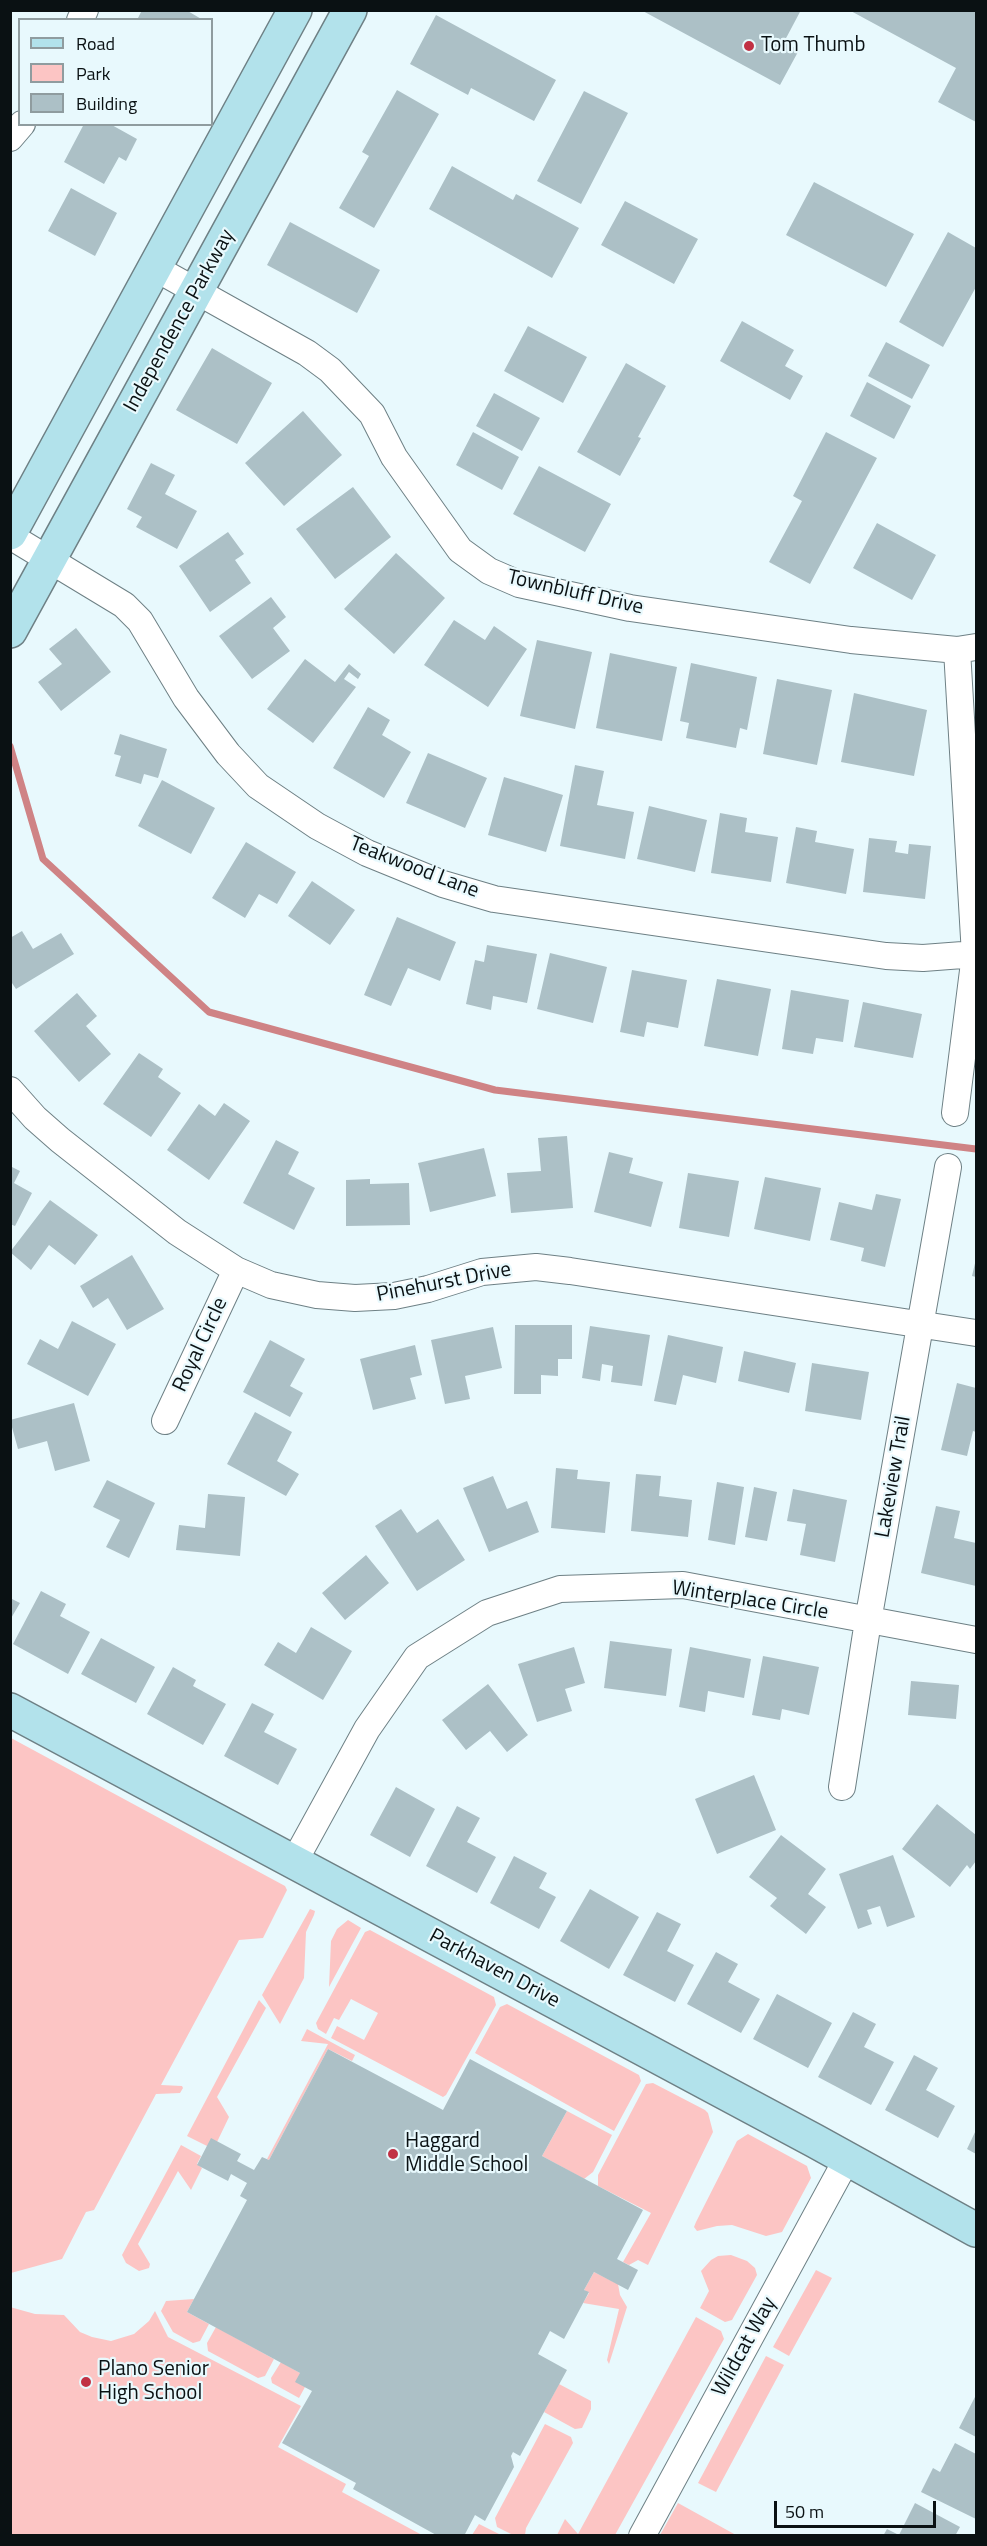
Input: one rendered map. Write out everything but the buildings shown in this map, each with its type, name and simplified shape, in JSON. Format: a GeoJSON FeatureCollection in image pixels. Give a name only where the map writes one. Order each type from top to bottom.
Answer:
{"type":"FeatureCollection","features":[{"type":"Feature","properties":{"kind":"main road"},"geometry":{"type":"LineString","coordinates":[[10,535],[295,10]]}},
{"type":"Feature","properties":{"kind":"main road","name":"Independence Parkway"},"geometry":{"type":"LineString","coordinates":[[10,631],[350,10]]}},
{"type":"Feature","properties":{"kind":"main road","name":"Parkhaven Drive"},"geometry":{"type":"LineString","coordinates":[[10,1710],[976,2230]]}},
{"type":"Feature","properties":{"kind":"street"},"geometry":{"type":"LineString","coordinates":[[10,138],[20,126]]}},
{"type":"Feature","properties":{"kind":"street","name":"Townbluff Drive"},"geometry":{"type":"LineString","coordinates":[[155,267],[307,353],[330,370],[372,414],[394,457],[460,550],[489,571],[519,584],[630,608],[851,640],[967,648]]}},
{"type":"Feature","properties":{"kind":"street","name":"Teakwood Lane"},"geometry":{"type":"LineString","coordinates":[[10,535],[124,605],[140,621],[186,698],[228,754],[258,786],[316,826],[366,853],[442,884],[494,898],[886,956],[923,958],[976,954]]}},
{"type":"Feature","properties":{"kind":"street"},"geometry":{"type":"LineString","coordinates":[[955,1113],[976,954],[967,648]]}},
{"type":"Feature","properties":{"kind":"street","name":"Pinehurst Drive"},"geometry":{"type":"LineString","coordinates":[[10,1090],[35,1118],[60,1140],[177,1232],[236,1270],[282,1288],[317,1295],[355,1298],[394,1296],[428,1289],[482,1272],[536,1268],[570,1270],[976,1333]]}},
{"type":"Feature","properties":{"kind":"street","name":"Lakeview Trail"},"geometry":{"type":"LineString","coordinates":[[842,1787],[868,1621],[948,1167]]}},
{"type":"Feature","properties":{"kind":"street","name":"Royal Circle"},"geometry":{"type":"LineString","coordinates":[[165,1420],[236,1270]]}},
{"type":"Feature","properties":{"kind":"street","name":"Winterplace Circle"},"geometry":{"type":"LineString","coordinates":[[294,1862],[367,1729],[417,1657],[487,1613],[560,1589],[683,1586],[976,1640]]}},
{"type":"Feature","properties":{"kind":"street","name":"Wildcat Way"},"geometry":{"type":"LineString","coordinates":[[642,2535],[847,2159]]}},
{"type":"Feature","properties":{"kind":"green space"},"geometry":{"type":"Polygon","coordinates":[[[11,1738],[285,1886],[287,1890],[263,1938],[239,1940],[161,2085],[182,2086],[183,2088],[180,2093],[156,2094],[94,2210],[86,2212],[62,2259],[11,2273],[11,1738]]]}},
{"type":"Feature","properties":{"kind":"green space"},"geometry":{"type":"Polygon","coordinates":[[[310,1909],[315,1911],[306,1932],[304,1978],[280,2024],[262,1995],[310,1909]]]}},
{"type":"Feature","properties":{"kind":"green space"},"geometry":{"type":"Polygon","coordinates":[[[348,1920],[361,1928],[329,1987],[331,1941],[337,1929],[348,1920]]]}},
{"type":"Feature","properties":{"kind":"green space"},"geometry":{"type":"Polygon","coordinates":[[[370,1930],[494,1997],[496,2005],[443,2097],[331,2038],[337,2026],[364,2040],[378,2013],[351,1999],[339,2020],[334,2018],[326,2034],[318,2029],[316,2023],[365,1932],[370,1930]]]}},
{"type":"Feature","properties":{"kind":"green space"},"geometry":{"type":"Polygon","coordinates":[[[259,2000],[266,2008],[217,2097],[229,2117],[217,2142],[207,2146],[187,2136],[259,2000]]]}},
{"type":"Feature","properties":{"kind":"green space"},"geometry":{"type":"Polygon","coordinates":[[[507,2004],[639,2075],[641,2081],[614,2131],[475,2053],[500,2007],[507,2004]]]}},
{"type":"Feature","properties":{"kind":"green space"},"geometry":{"type":"Polygon","coordinates":[[[307,2029],[355,2055],[352,2061],[328,2049],[269,2160],[267,2159],[328,2044],[301,2041],[307,2029]]]}},
{"type":"Feature","properties":{"kind":"green space"},"geometry":{"type":"Polygon","coordinates":[[[653,2083],[705,2110],[713,2132],[648,2265],[638,2260],[629,2265],[623,2262],[651,2213],[598,2186],[598,2175],[646,2084],[653,2083]]]}},
{"type":"Feature","properties":{"kind":"green space"},"geometry":{"type":"Polygon","coordinates":[[[567,2111],[612,2135],[593,2172],[584,2179],[542,2156],[567,2111]]]}},
{"type":"Feature","properties":{"kind":"green space"},"geometry":{"type":"Polygon","coordinates":[[[748,2134],[807,2166],[811,2178],[782,2232],[766,2236],[732,2225],[697,2231],[694,2227],[696,2222],[737,2141],[748,2134]]]}},
{"type":"Feature","properties":{"kind":"green space"},"geometry":{"type":"Polygon","coordinates":[[[181,2145],[201,2156],[197,2164],[202,2168],[191,2190],[178,2171],[138,2244],[150,2264],[149,2268],[139,2271],[126,2263],[122,2255],[181,2145]]]}},
{"type":"Feature","properties":{"kind":"green space"},"geometry":{"type":"Polygon","coordinates":[[[731,2255],[747,2261],[755,2268],[757,2275],[732,2320],[725,2322],[700,2308],[709,2291],[701,2271],[718,2256],[731,2255]]]}},
{"type":"Feature","properties":{"kind":"green space"},"geometry":{"type":"Polygon","coordinates":[[[816,2270],[832,2278],[789,2356],[773,2347],[816,2270]]]}},
{"type":"Feature","properties":{"kind":"green space"},"geometry":{"type":"Polygon","coordinates":[[[594,2272],[618,2284],[620,2295],[627,2307],[609,2364],[607,2360],[619,2309],[583,2303],[589,2293],[584,2290],[594,2272]]]}},
{"type":"Feature","properties":{"kind":"green space"},"geometry":{"type":"Polygon","coordinates":[[[194,2299],[187,2312],[209,2324],[200,2341],[193,2343],[173,2332],[161,2311],[166,2301],[194,2299]]]}},
{"type":"Feature","properties":{"kind":"green space","name":"Plano Senior High School"},"geometry":{"type":"Polygon","coordinates":[[[10,2307],[35,2314],[64,2315],[80,2332],[111,2341],[134,2334],[149,2321],[155,2311],[168,2337],[301,2406],[278,2447],[346,2484],[342,2492],[422,2535],[11,2535],[10,2307]]]}},
{"type":"Feature","properties":{"kind":"green space"},"geometry":{"type":"Polygon","coordinates":[[[696,2317],[721,2331],[724,2339],[615,2535],[557,2535],[565,2519],[578,2534],[696,2317]]]}},
{"type":"Feature","properties":{"kind":"green space"},"geometry":{"type":"Polygon","coordinates":[[[216,2327],[274,2359],[265,2376],[258,2378],[208,2351],[207,2343],[216,2327]]]}},
{"type":"Feature","properties":{"kind":"green space"},"geometry":{"type":"Polygon","coordinates":[[[766,2356],[784,2365],[716,2492],[698,2483],[766,2356]]]}},
{"type":"Feature","properties":{"kind":"green space"},"geometry":{"type":"Polygon","coordinates":[[[281,2362],[300,2373],[305,2387],[299,2398],[272,2383],[271,2378],[281,2362]]]}},
{"type":"Feature","properties":{"kind":"green space"},"geometry":{"type":"Polygon","coordinates":[[[559,2384],[591,2401],[591,2409],[582,2428],[575,2429],[544,2412],[559,2384]]]}},
{"type":"Feature","properties":{"kind":"green space"},"geometry":{"type":"Polygon","coordinates":[[[545,2424],[571,2437],[573,2443],[526,2528],[525,2535],[513,2535],[497,2527],[495,2518],[545,2424]]]}},
{"type":"Feature","properties":{"kind":"green space"},"geometry":{"type":"Polygon","coordinates":[[[678,2503],[736,2535],[660,2535],[678,2503]]]}},
{"type":"Feature","properties":{"kind":"green space"},"geometry":{"type":"Polygon","coordinates":[[[479,2524],[501,2535],[472,2535],[479,2524]]]}},
{"type":"Feature","properties":{"kind":"waterway"},"geometry":{"type":"LineString","coordinates":[[10,746],[43,859],[209,1012],[495,1090],[976,1149]]}},
{"type":"Feature","properties":{"kind":"place","name":"Tom Thumb"},"geometry":{"type":"Point","coordinates":[749,46]}},
{"type":"Feature","properties":{"kind":"place","name":"Haggard Middle School"},"geometry":{"type":"Point","coordinates":[393,2154]}},
{"type":"Feature","properties":{"kind":"place","name":"Plano Senior High School"},"geometry":{"type":"Point","coordinates":[86,2382]}}]}
